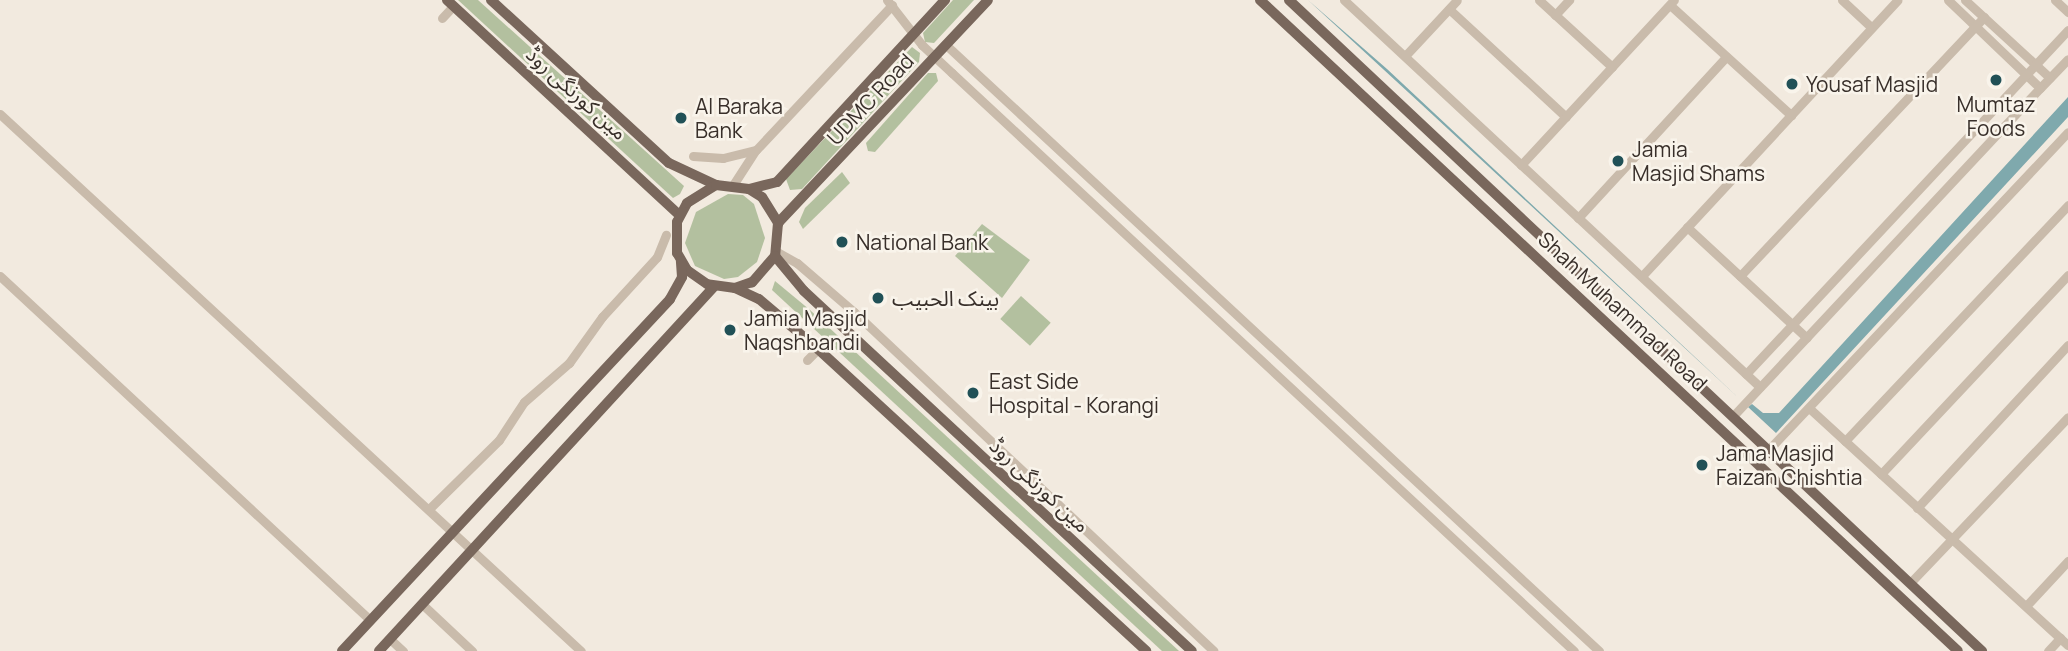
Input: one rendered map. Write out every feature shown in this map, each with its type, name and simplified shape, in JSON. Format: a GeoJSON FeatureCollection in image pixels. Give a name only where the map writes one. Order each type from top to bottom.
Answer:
{"type":"FeatureCollection","features":[{"type":"Feature","properties":{"kind":"main road","name":"مین کورنگی روڈ"},"geometry":{"type":"LineString","coordinates":[[491,0],[669,163],[716,185]]}},
{"type":"Feature","properties":{"kind":"main road","name":"UDMC Road"},"geometry":{"type":"LineString","coordinates":[[749,188],[777,182],[790,171],[945,0]]}},
{"type":"Feature","properties":{"kind":"main road","name":"UDMC Road"},"geometry":{"type":"LineString","coordinates":[[778,223],[988,0]]}},
{"type":"Feature","properties":{"kind":"main road","name":"Shah Muhammad Road"},"geometry":{"type":"LineString","coordinates":[[1260,0],[1958,651]]}},
{"type":"Feature","properties":{"kind":"main road","name":"Shah Muhammad Road"},"geometry":{"type":"LineString","coordinates":[[1289,0],[1736,412],[1769,450],[1982,651]]}},
{"type":"Feature","properties":{"kind":"main road","name":"مین کورنگی روڈ"},"geometry":{"type":"LineString","coordinates":[[450,3],[680,215]]}},
{"type":"Feature","properties":{"kind":"main road"},"geometry":{"type":"LineString","coordinates":[[342,651],[670,299],[682,277],[675,235],[680,215],[700,191],[716,185],[749,188],[762,197],[778,223],[776,254],[759,276],[735,288]]}},
{"type":"Feature","properties":{"kind":"main road","name":"مین کورنگی روڈ"},"geometry":{"type":"LineString","coordinates":[[776,254],[804,291],[1192,651]]}},
{"type":"Feature","properties":{"kind":"main road"},"geometry":{"type":"LineString","coordinates":[[681,261],[694,277],[715,286],[735,288],[759,299],[818,349],[1146,651]]}},
{"type":"Feature","properties":{"kind":"main road"},"geometry":{"type":"LineString","coordinates":[[379,651],[715,286]]}},
{"type":"Feature","properties":{"kind":"street"},"geometry":{"type":"LineString","coordinates":[[1344,0],[1760,387]]}},
{"type":"Feature","properties":{"kind":"street"},"geometry":{"type":"LineString","coordinates":[[1405,56],[1457,0]]}},
{"type":"Feature","properties":{"kind":"street"},"geometry":{"type":"LineString","coordinates":[[1539,0],[1612,67]]}},
{"type":"Feature","properties":{"kind":"street"},"geometry":{"type":"LineString","coordinates":[[1555,15],[1569,0]]}},
{"type":"Feature","properties":{"kind":"street"},"geometry":{"type":"LineString","coordinates":[[1842,0],[1871,27]]}},
{"type":"Feature","properties":{"kind":"street"},"geometry":{"type":"LineString","coordinates":[[1642,276],[1898,0]]}},
{"type":"Feature","properties":{"kind":"street"},"geometry":{"type":"LineString","coordinates":[[1948,0],[2040,88]]}},
{"type":"Feature","properties":{"kind":"street"},"geometry":{"type":"LineString","coordinates":[[1965,0],[2050,78]]}},
{"type":"Feature","properties":{"kind":"street"},"geometry":{"type":"LineString","coordinates":[[2055,0],[2068,12]]}},
{"type":"Feature","properties":{"kind":"street"},"geometry":{"type":"LineString","coordinates":[[733,185],[756,150],[890,2],[935,57],[1153,263],[1574,651]]}},
{"type":"Feature","properties":{"kind":"street"},"geometry":{"type":"LineString","coordinates":[[1521,165],[1672,2],[1726,57],[1791,115]]}},
{"type":"Feature","properties":{"kind":"street"},"geometry":{"type":"LineString","coordinates":[[442,18],[450,3]]}},
{"type":"Feature","properties":{"kind":"street"},"geometry":{"type":"LineString","coordinates":[[1449,9],[1566,117]]}},
{"type":"Feature","properties":{"kind":"street"},"geometry":{"type":"LineString","coordinates":[[1740,276],[1984,17]]}},
{"type":"Feature","properties":{"kind":"street"},"geometry":{"type":"LineString","coordinates":[[1746,374],[2068,30]]}},
{"type":"Feature","properties":{"kind":"street"},"geometry":{"type":"LineString","coordinates":[[946,45],[1164,251],[1362,430],[1599,651]]}},
{"type":"Feature","properties":{"kind":"street"},"geometry":{"type":"LineString","coordinates":[[1578,218],[1726,57]]}},
{"type":"Feature","properties":{"kind":"street"},"geometry":{"type":"LineString","coordinates":[[1736,412],[2068,59]]}},
{"type":"Feature","properties":{"kind":"street"},"geometry":{"type":"LineString","coordinates":[[0,114],[581,651]]}},
{"type":"Feature","properties":{"kind":"street"},"geometry":{"type":"LineString","coordinates":[[1757,462],[2068,132]]}},
{"type":"Feature","properties":{"kind":"street"},"geometry":{"type":"LineString","coordinates":[[693,156],[723,158],[756,150]]}},
{"type":"Feature","properties":{"kind":"street"},"geometry":{"type":"LineString","coordinates":[[1845,441],[2068,205]]}},
{"type":"Feature","properties":{"kind":"street"},"geometry":{"type":"LineString","coordinates":[[1687,227],[1807,338]]}},
{"type":"Feature","properties":{"kind":"street"},"geometry":{"type":"LineString","coordinates":[[429,509],[499,440],[524,402],[569,363],[602,317],[657,257],[666,235],[681,261]]}},
{"type":"Feature","properties":{"kind":"street"},"geometry":{"type":"LineString","coordinates":[[1153,263],[1164,251]]}},
{"type":"Feature","properties":{"kind":"street"},"geometry":{"type":"LineString","coordinates":[[776,254],[823,284],[1214,651]]}},
{"type":"Feature","properties":{"kind":"street"},"geometry":{"type":"LineString","coordinates":[[1881,474],[2068,275]]}},
{"type":"Feature","properties":{"kind":"street"},"geometry":{"type":"LineString","coordinates":[[0,276],[370,620]]}},
{"type":"Feature","properties":{"kind":"street"},"geometry":{"type":"LineString","coordinates":[[1236,339],[1248,326]]}},
{"type":"Feature","properties":{"kind":"street"},"geometry":{"type":"LineString","coordinates":[[1917,508],[2068,345]]}},
{"type":"Feature","properties":{"kind":"street"},"geometry":{"type":"LineString","coordinates":[[807,360],[818,349]]}},
{"type":"Feature","properties":{"kind":"street"},"geometry":{"type":"LineString","coordinates":[[916,397],[929,385]]}},
{"type":"Feature","properties":{"kind":"street"},"geometry":{"type":"LineString","coordinates":[[1809,408],[1953,541],[2065,639],[2048,651]]}},
{"type":"Feature","properties":{"kind":"street"},"geometry":{"type":"LineString","coordinates":[[1910,583],[1953,541],[2068,417]]}},
{"type":"Feature","properties":{"kind":"street"},"geometry":{"type":"LineString","coordinates":[[1350,444],[1362,430]]}},
{"type":"Feature","properties":{"kind":"street"},"geometry":{"type":"LineString","coordinates":[[1423,512],[1436,499]]}},
{"type":"Feature","properties":{"kind":"street"},"geometry":{"type":"LineString","coordinates":[[2026,606],[2068,561]]}},
{"type":"Feature","properties":{"kind":"street"},"geometry":{"type":"LineString","coordinates":[[1505,586],[1516,574]]}},
{"type":"Feature","properties":{"kind":"street"},"geometry":{"type":"LineString","coordinates":[[422,604],[472,651]]}},
{"type":"Feature","properties":{"kind":"street"},"geometry":{"type":"LineString","coordinates":[[390,639],[403,651]]}},
{"type":"Feature","properties":{"kind":"green space"},"geometry":{"type":"Polygon","coordinates":[[[458,0],[478,0],[684,186],[680,194],[673,198],[458,0]]]}},
{"type":"Feature","properties":{"kind":"green space"},"geometry":{"type":"Polygon","coordinates":[[[953,0],[974,0],[934,43],[925,42],[923,33],[953,0]]]}},
{"type":"Feature","properties":{"kind":"green space"},"geometry":{"type":"Polygon","coordinates":[[[912,47],[920,53],[919,62],[802,189],[790,190],[786,179],[912,47]]]}},
{"type":"Feature","properties":{"kind":"green space"},"geometry":{"type":"Polygon","coordinates":[[[928,73],[936,73],[938,81],[875,152],[868,151],[866,143],[928,73]]]}},
{"type":"Feature","properties":{"kind":"green space"},"geometry":{"type":"Polygon","coordinates":[[[842,172],[850,183],[803,229],[799,222],[805,208],[842,172]]]}},
{"type":"Feature","properties":{"kind":"green space"},"geometry":{"type":"Polygon","coordinates":[[[728,194],[743,195],[754,204],[765,238],[757,262],[738,277],[724,279],[695,266],[685,243],[696,212],[728,194]]]}},
{"type":"Feature","properties":{"kind":"green space"},"geometry":{"type":"Polygon","coordinates":[[[982,224],[1030,260],[1002,298],[955,256],[982,224]]]}},
{"type":"Feature","properties":{"kind":"green space"},"geometry":{"type":"Polygon","coordinates":[[[775,281],[810,310],[1179,651],[1162,651],[772,290],[775,281]]]}},
{"type":"Feature","properties":{"kind":"green space"},"geometry":{"type":"Polygon","coordinates":[[[1021,296],[1051,323],[1030,346],[1000,319],[1021,296]]]}},
{"type":"Feature","properties":{"kind":"water"},"geometry":{"type":"Polygon","coordinates":[[[1308,0],[1387,69],[1743,402],[1421,104],[1308,0]]]}},
{"type":"Feature","properties":{"kind":"water"},"geometry":{"type":"Polygon","coordinates":[[[2068,97],[2068,117],[1776,433],[1748,407],[1752,404],[1763,413],[1779,413],[2068,97]]]}},
{"type":"Feature","properties":{"kind":"place","name":"Mumtaz Foods"},"geometry":{"type":"Point","coordinates":[1996,80]}},
{"type":"Feature","properties":{"kind":"place","name":"Yousaf Masjid"},"geometry":{"type":"Point","coordinates":[1792,84]}},
{"type":"Feature","properties":{"kind":"place","name":"Al Baraka Bank"},"geometry":{"type":"Point","coordinates":[681,118]}},
{"type":"Feature","properties":{"kind":"place","name":"Jamia Masjid Shams"},"geometry":{"type":"Point","coordinates":[1618,161]}},
{"type":"Feature","properties":{"kind":"place","name":"National Bank"},"geometry":{"type":"Point","coordinates":[842,242]}},
{"type":"Feature","properties":{"kind":"place","name":"بينک الحبيب"},"geometry":{"type":"Point","coordinates":[878,298]}},
{"type":"Feature","properties":{"kind":"place","name":"Jamia Masjid Naqshbandi"},"geometry":{"type":"Point","coordinates":[730,330]}},
{"type":"Feature","properties":{"kind":"place","name":"East Side Hospital - Korangi"},"geometry":{"type":"Point","coordinates":[973,393]}},
{"type":"Feature","properties":{"kind":"place","name":"Jama Masjid Faizan Chishtia"},"geometry":{"type":"Point","coordinates":[1702,465]}}]}
